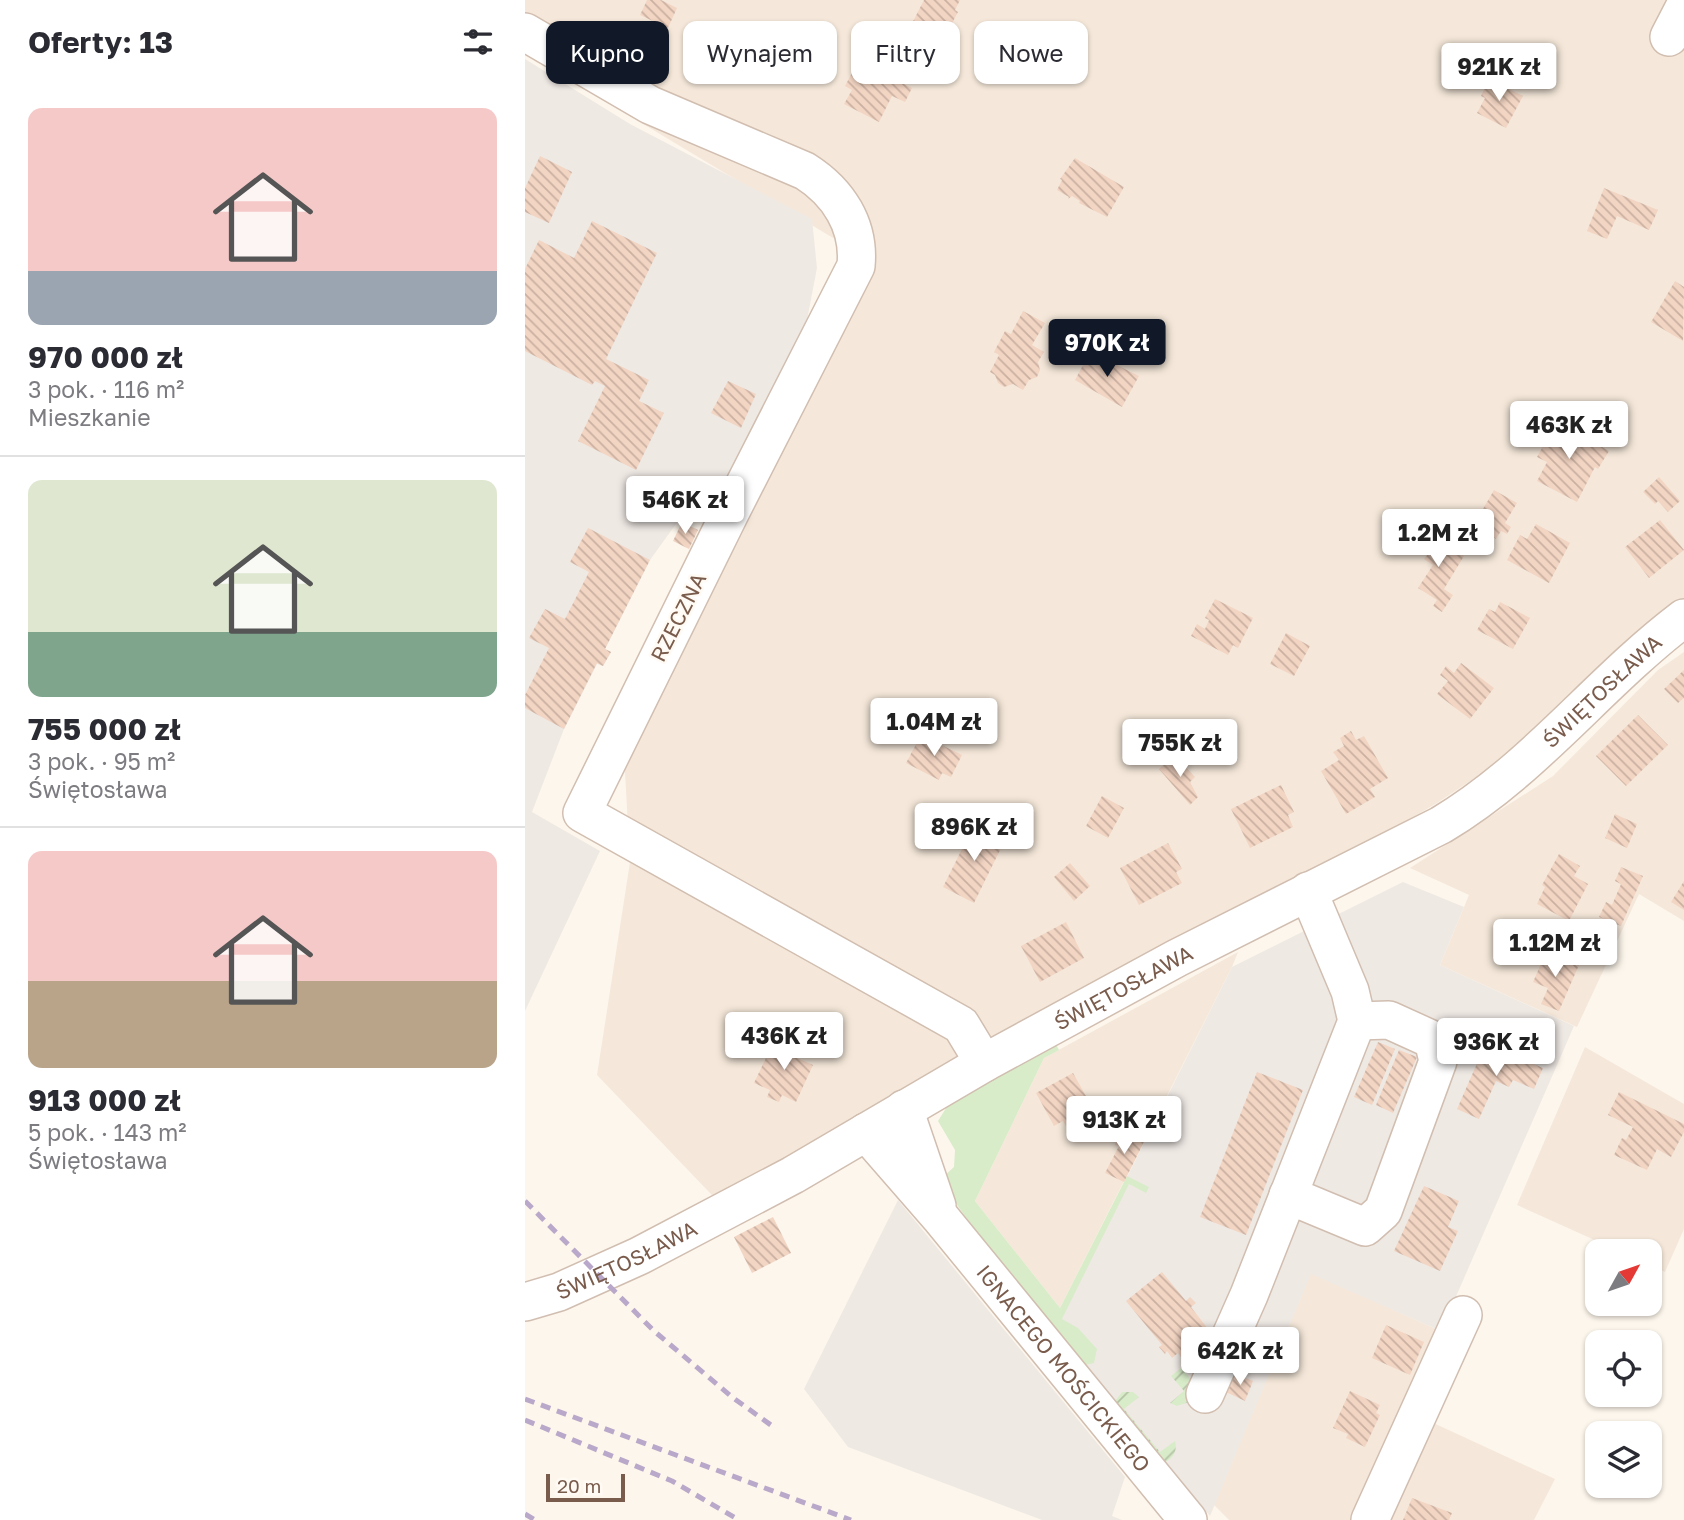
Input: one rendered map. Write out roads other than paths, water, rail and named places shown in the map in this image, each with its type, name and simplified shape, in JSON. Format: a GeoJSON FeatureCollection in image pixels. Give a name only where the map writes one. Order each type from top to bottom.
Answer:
{"type":"FeatureCollection","features":[{"type":"Feature","properties":{"kind":"street","name":"RZECZNA"},"geometry":{"type":"LineString","coordinates":[[525,32],[650,105],[805,171],[826,185],[842,206],[854,232],[858,250],[856,265],[582,813],[961,1025],[984,1063]]}},
{"type":"Feature","properties":{"kind":"street","name":"ŚWIĘTOSŁAWA"},"geometry":{"type":"LineString","coordinates":[[525,1302],[559,1292],[636,1258],[793,1175],[984,1063],[1177,958],[1403,846],[1485,797],[1540,751],[1627,665],[1684,618]]}},
{"type":"Feature","properties":{"kind":"street"},"geometry":{"type":"LineString","coordinates":[[1205,1394],[1249,1295],[1356,1020],[1350,991],[1308,891]]}},
{"type":"Feature","properties":{"kind":"street"},"geometry":{"type":"LineString","coordinates":[[1288,1195],[1365,1227],[1383,1211],[1438,1061],[1433,1040],[1389,1020],[1356,1020]]}},
{"type":"Feature","properties":{"kind":"street","name":"IGNACEGO MOŚCICKIEGO"},"geometry":{"type":"LineString","coordinates":[[904,1109],[929,1177],[940,1217]]}},
{"type":"Feature","properties":{"kind":"street","name":"IGNACEGO MOŚCICKIEGO"},"geometry":{"type":"LineString","coordinates":[[866,1132],[940,1217],[1188,1520]]}},
{"type":"Feature","properties":{"kind":"street"},"geometry":{"type":"LineString","coordinates":[[1370,1520],[1463,1315]]}},
{"type":"Feature","properties":{"kind":"railway"},"geometry":{"type":"LineString","coordinates":[[525,1201],[654,1331],[732,1397],[775,1428]]}},
{"type":"Feature","properties":{"kind":"railway"},"geometry":{"type":"LineString","coordinates":[[525,1399],[851,1520]]}},
{"type":"Feature","properties":{"kind":"railway"},"geometry":{"type":"LineString","coordinates":[[525,1420],[672,1481],[739,1520]]}},
{"type":"Feature","properties":{"kind":"railway"},"geometry":{"type":"LineString","coordinates":[[525,1514],[535,1520]]}}]}
